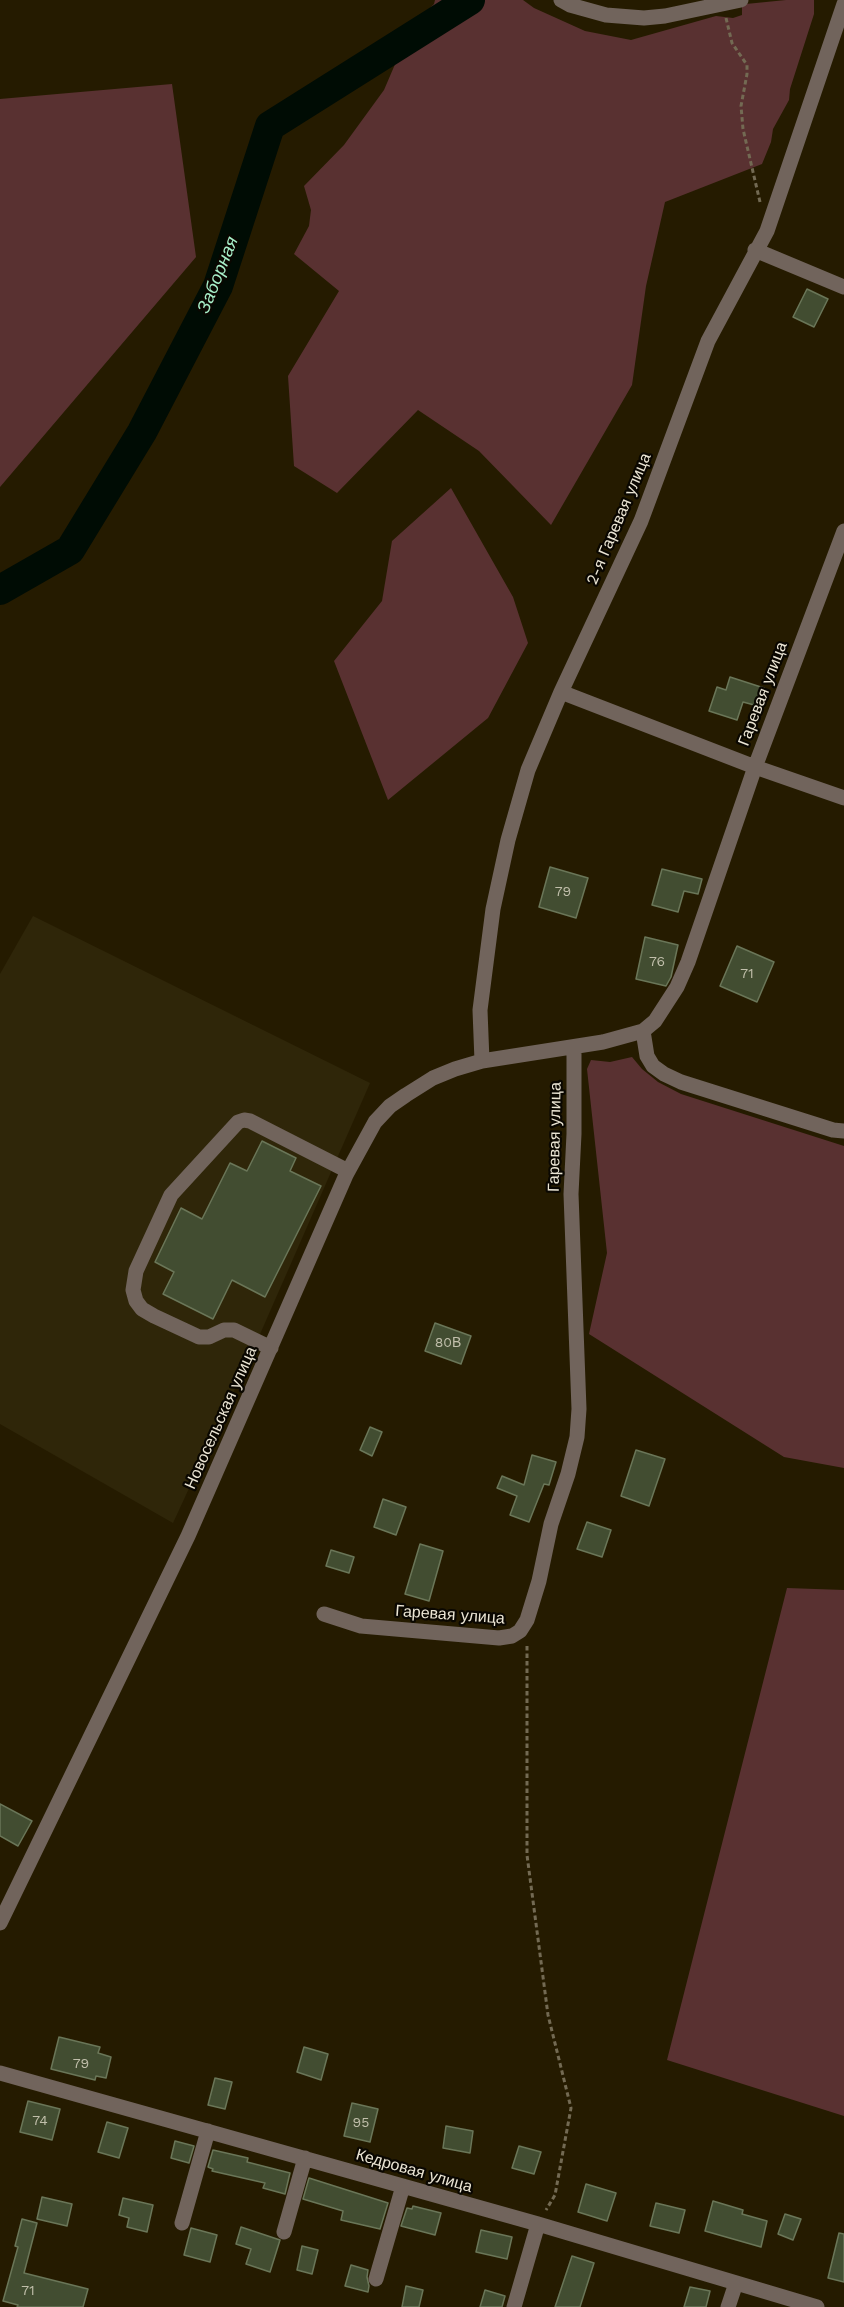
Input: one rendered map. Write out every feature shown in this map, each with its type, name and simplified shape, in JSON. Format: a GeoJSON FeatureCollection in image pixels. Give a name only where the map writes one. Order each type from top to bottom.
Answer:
{"type":"FeatureCollection","features":[{"type":"Feature","properties":{"kind":"street"},"geometry":{"type":"LineString","coordinates":[[561,0],[570,5],[606,15],[644,18],[665,16],[741,0]]}},
{"type":"Feature","properties":{"kind":"street","name":"2-я Гаревая улица"},"geometry":{"type":"LineString","coordinates":[[482,1061],[480,1010],[493,909],[508,840],[528,770],[561,692],[641,521],[708,341],[767,231],[844,4]]}},
{"type":"Feature","properties":{"kind":"street"},"geometry":{"type":"LineString","coordinates":[[755,250],[844,287]]}},
{"type":"Feature","properties":{"kind":"street","name":"Гаревая улица"},"geometry":{"type":"LineString","coordinates":[[324,1614],[361,1626],[499,1638],[512,1636],[520,1631],[527,1620],[539,1581],[551,1524],[568,1474],[577,1437],[579,1409],[571,1194],[574,1047],[642,1031],[666,1006],[688,962],[755,767],[844,531]]}},
{"type":"Feature","properties":{"kind":"street"},"geometry":{"type":"LineString","coordinates":[[561,692],[755,767],[844,798]]}},
{"type":"Feature","properties":{"kind":"street"},"geometry":{"type":"LineString","coordinates":[[642,1031],[653,1066],[664,1074],[681,1082],[833,1130],[844,1131]]}},
{"type":"Feature","properties":{"kind":"street","name":"Новосельская улица"},"geometry":{"type":"LineString","coordinates":[[0,1923],[188,1536],[348,1172],[375,1122],[390,1106],[433,1078],[482,1061],[574,1047]]}},
{"type":"Feature","properties":{"kind":"street"},"geometry":{"type":"LineString","coordinates":[[271,1348],[234,1330],[224,1330],[209,1337],[199,1337],[154,1316],[142,1309],[136,1301],[133,1290],[136,1271],[171,1196],[237,1122],[250,1121],[348,1172]]}},
{"type":"Feature","properties":{"kind":"street","name":"Кедровая улица"},"geometry":{"type":"LineString","coordinates":[[0,2073],[538,2224],[817,2307]]}},
{"type":"Feature","properties":{"kind":"street"},"geometry":{"type":"LineString","coordinates":[[182,2223],[208,2132]]}},
{"type":"Feature","properties":{"kind":"street"},"geometry":{"type":"LineString","coordinates":[[284,2232],[305,2158]]}},
{"type":"Feature","properties":{"kind":"street"},"geometry":{"type":"LineString","coordinates":[[376,2279],[403,2186]]}},
{"type":"Feature","properties":{"kind":"street"},"geometry":{"type":"LineString","coordinates":[[514,2307],[538,2224]]}},
{"type":"Feature","properties":{"kind":"street"},"geometry":{"type":"LineString","coordinates":[[728,2307],[736,2283]]}},
{"type":"Feature","properties":{"kind":"path"},"geometry":{"type":"LineString","coordinates":[[722,5],[732,43],[747,65],[741,106],[743,129],[767,231]]}},
{"type":"Feature","properties":{"kind":"path"},"geometry":{"type":"LineString","coordinates":[[527,1620],[527,1855],[548,2015],[571,2108],[555,2195],[538,2224]]}},
{"type":"Feature","properties":{"kind":"shaded area"},"geometry":{"type":"Polygon","coordinates":[[[435,0],[523,0],[534,8],[585,31],[631,40],[716,16],[733,18],[742,15],[742,6],[746,4],[814,0],[814,14],[790,89],[789,100],[773,129],[771,142],[762,164],[665,202],[646,286],[632,385],[551,525],[479,451],[418,410],[337,493],[294,466],[288,376],[339,291],[294,254],[309,226],[311,210],[304,186],[344,145],[384,90],[411,27],[434,4],[435,0]]]}},
{"type":"Feature","properties":{"kind":"shaded area"},"geometry":{"type":"Polygon","coordinates":[[[172,84],[196,257],[0,487],[0,99],[172,84]]]}},
{"type":"Feature","properties":{"kind":"shaded area"},"geometry":{"type":"Polygon","coordinates":[[[451,488],[513,597],[528,643],[488,718],[388,800],[334,661],[382,601],[392,541],[451,488]]]}},
{"type":"Feature","properties":{"kind":"shaded area"},"geometry":{"type":"Polygon","coordinates":[[[33,916],[370,1083],[257,1341],[173,1523],[0,1424],[0,974],[33,916]]]}},
{"type":"Feature","properties":{"kind":"shaded area"},"geometry":{"type":"Polygon","coordinates":[[[632,1057],[658,1082],[681,1094],[844,1146],[844,1468],[784,1457],[589,1334],[607,1253],[587,1069],[591,1060],[610,1062],[632,1057]]]}},
{"type":"Feature","properties":{"kind":"shaded area"},"geometry":{"type":"Polygon","coordinates":[[[787,1588],[844,1590],[844,2116],[667,2060],[787,1588]]]}},
{"type":"Feature","properties":{"kind":"building"},"geometry":{"type":"Polygon","coordinates":[[[807,289],[828,299],[814,327],[793,317],[807,289]]]}},
{"type":"Feature","properties":{"kind":"building"},"geometry":{"type":"Polygon","coordinates":[[[730,677],[764,688],[758,706],[743,702],[737,720],[709,711],[717,687],[726,690],[730,677]]]}},
{"type":"Feature","properties":{"kind":"building"},"geometry":{"type":"Polygon","coordinates":[[[550,867],[588,878],[576,918],[539,907],[550,867]]]}},
{"type":"Feature","properties":{"kind":"building"},"geometry":{"type":"Polygon","coordinates":[[[662,869],[702,879],[698,894],[684,891],[678,912],[652,905],[662,869]]]}},
{"type":"Feature","properties":{"kind":"building"},"geometry":{"type":"Polygon","coordinates":[[[645,937],[678,945],[671,977],[666,986],[636,979],[645,937]]]}},
{"type":"Feature","properties":{"kind":"building"},"geometry":{"type":"Polygon","coordinates":[[[737,946],[774,962],[757,1002],[720,986],[737,946]]]}},
{"type":"Feature","properties":{"kind":"building"},"geometry":{"type":"Polygon","coordinates":[[[262,1141],[296,1158],[290,1171],[321,1186],[265,1297],[232,1280],[213,1319],[163,1294],[174,1272],[155,1262],[181,1208],[202,1219],[230,1163],[247,1171],[262,1141]]]}},
{"type":"Feature","properties":{"kind":"building"},"geometry":{"type":"Polygon","coordinates":[[[435,1323],[471,1336],[461,1364],[425,1351],[435,1323]]]}},
{"type":"Feature","properties":{"kind":"building"},"geometry":{"type":"Polygon","coordinates":[[[370,1427],[382,1432],[372,1456],[360,1450],[370,1427]]]}},
{"type":"Feature","properties":{"kind":"building"},"geometry":{"type":"Polygon","coordinates":[[[636,1450],[665,1459],[649,1506],[621,1496],[636,1450]]]}},
{"type":"Feature","properties":{"kind":"building"},"geometry":{"type":"Polygon","coordinates":[[[532,1455],[556,1462],[549,1485],[544,1484],[529,1522],[510,1515],[517,1496],[497,1488],[502,1476],[524,1485],[532,1455]]]}},
{"type":"Feature","properties":{"kind":"building"},"geometry":{"type":"Polygon","coordinates":[[[383,1499],[406,1507],[396,1535],[374,1527],[383,1499]]]}},
{"type":"Feature","properties":{"kind":"building"},"geometry":{"type":"Polygon","coordinates":[[[587,1522],[611,1530],[602,1557],[577,1549],[587,1522]]]}},
{"type":"Feature","properties":{"kind":"building"},"geometry":{"type":"Polygon","coordinates":[[[420,1544],[443,1551],[429,1601],[405,1594],[420,1544]]]}},
{"type":"Feature","properties":{"kind":"building"},"geometry":{"type":"Polygon","coordinates":[[[331,1550],[354,1557],[349,1573],[326,1566],[331,1550]]]}},
{"type":"Feature","properties":{"kind":"building"},"geometry":{"type":"Polygon","coordinates":[[[0,1804],[32,1821],[18,1846],[0,1836],[0,1804]]]}},
{"type":"Feature","properties":{"kind":"building"},"geometry":{"type":"Polygon","coordinates":[[[59,2037],[100,2047],[98,2053],[111,2057],[106,2078],[96,2076],[95,2080],[51,2069],[59,2037]]]}},
{"type":"Feature","properties":{"kind":"building"},"geometry":{"type":"Polygon","coordinates":[[[304,2047],[328,2054],[321,2080],[297,2072],[304,2047]]]}},
{"type":"Feature","properties":{"kind":"building"},"geometry":{"type":"Polygon","coordinates":[[[215,2078],[232,2082],[225,2109],[208,2105],[215,2078]]]}},
{"type":"Feature","properties":{"kind":"building"},"geometry":{"type":"Polygon","coordinates":[[[28,2101],[60,2109],[52,2140],[20,2132],[28,2101]]]}},
{"type":"Feature","properties":{"kind":"building"},"geometry":{"type":"Polygon","coordinates":[[[352,2103],[378,2109],[370,2142],[344,2136],[352,2103]]]}},
{"type":"Feature","properties":{"kind":"building"},"geometry":{"type":"Polygon","coordinates":[[[107,2122],[128,2128],[119,2158],[98,2152],[107,2122]]]}},
{"type":"Feature","properties":{"kind":"building"},"geometry":{"type":"Polygon","coordinates":[[[446,2126],[473,2131],[470,2153],[443,2148],[446,2126]]]}},
{"type":"Feature","properties":{"kind":"building"},"geometry":{"type":"Polygon","coordinates":[[[175,2141],[194,2146],[189,2163],[171,2158],[175,2141]]]}},
{"type":"Feature","properties":{"kind":"building"},"geometry":{"type":"Polygon","coordinates":[[[519,2146],[541,2152],[534,2174],[512,2168],[519,2146]]]}},
{"type":"Feature","properties":{"kind":"building"},"geometry":{"type":"Polygon","coordinates":[[[213,2150],[248,2158],[247,2162],[290,2173],[285,2194],[263,2188],[265,2183],[212,2171],[213,2169],[208,2167],[213,2150]]]}},
{"type":"Feature","properties":{"kind":"building"},"geometry":{"type":"Polygon","coordinates":[[[309,2178],[388,2203],[380,2229],[341,2220],[343,2211],[303,2199],[309,2178]]]}},
{"type":"Feature","properties":{"kind":"building"},"geometry":{"type":"Polygon","coordinates":[[[586,2184],[616,2193],[607,2221],[578,2212],[586,2184]]]}},
{"type":"Feature","properties":{"kind":"building"},"geometry":{"type":"Polygon","coordinates":[[[42,2197],[72,2204],[67,2226],[37,2219],[42,2197]]]}},
{"type":"Feature","properties":{"kind":"building"},"geometry":{"type":"Polygon","coordinates":[[[123,2198],[153,2205],[147,2232],[127,2227],[129,2218],[119,2215],[123,2198]]]}},
{"type":"Feature","properties":{"kind":"building"},"geometry":{"type":"Polygon","coordinates":[[[713,2201],[743,2210],[742,2214],[767,2221],[761,2247],[705,2231],[713,2201]]]}},
{"type":"Feature","properties":{"kind":"building"},"geometry":{"type":"Polygon","coordinates":[[[656,2203],[685,2210],[679,2233],[650,2226],[656,2203]]]}},
{"type":"Feature","properties":{"kind":"building"},"geometry":{"type":"Polygon","coordinates":[[[413,2206],[441,2213],[435,2235],[401,2226],[407,2208],[412,2209],[413,2206]]]}},
{"type":"Feature","properties":{"kind":"building"},"geometry":{"type":"Polygon","coordinates":[[[785,2214],[801,2219],[793,2240],[778,2234],[785,2214]]]}},
{"type":"Feature","properties":{"kind":"building"},"geometry":{"type":"Polygon","coordinates":[[[22,2219],[37,2223],[24,2273],[88,2289],[83,2307],[17,2307],[18,2305],[3,2301],[18,2247],[15,2246],[22,2219]]]}},
{"type":"Feature","properties":{"kind":"building"},"geometry":{"type":"Polygon","coordinates":[[[241,2227],[280,2240],[270,2272],[246,2264],[251,2249],[236,2244],[241,2227]]]}},
{"type":"Feature","properties":{"kind":"building"},"geometry":{"type":"Polygon","coordinates":[[[191,2228],[217,2235],[210,2262],[184,2255],[191,2228]]]}},
{"type":"Feature","properties":{"kind":"building"},"geometry":{"type":"Polygon","coordinates":[[[481,2230],[512,2237],[507,2259],[476,2252],[481,2230]]]}},
{"type":"Feature","properties":{"kind":"building"},"geometry":{"type":"Polygon","coordinates":[[[839,2233],[844,2234],[844,2282],[828,2278],[839,2233]]]}},
{"type":"Feature","properties":{"kind":"building"},"geometry":{"type":"Polygon","coordinates":[[[302,2246],[318,2250],[312,2274],[297,2270],[302,2246]]]}},
{"type":"Feature","properties":{"kind":"building"},"geometry":{"type":"Polygon","coordinates":[[[572,2256],[594,2263],[580,2307],[555,2307],[572,2256]]]}},
{"type":"Feature","properties":{"kind":"building"},"geometry":{"type":"Polygon","coordinates":[[[351,2265],[368,2270],[368,2292],[345,2286],[351,2265]]]}},
{"type":"Feature","properties":{"kind":"building"},"geometry":{"type":"Polygon","coordinates":[[[406,2286],[423,2290],[419,2307],[402,2307],[406,2286]]]}},
{"type":"Feature","properties":{"kind":"building"},"geometry":{"type":"Polygon","coordinates":[[[690,2287],[710,2291],[706,2307],[684,2307],[690,2287]]]}},
{"type":"Feature","properties":{"kind":"building"},"geometry":{"type":"Polygon","coordinates":[[[485,2290],[505,2296],[502,2307],[480,2307],[485,2290]]]}},
{"type":"Feature","properties":{"kind":"waterway","name":"Заборная"},"geometry":{"type":"LineString","coordinates":[[0,590],[70,550],[142,432],[218,286],[270,126],[470,0]]}}]}
